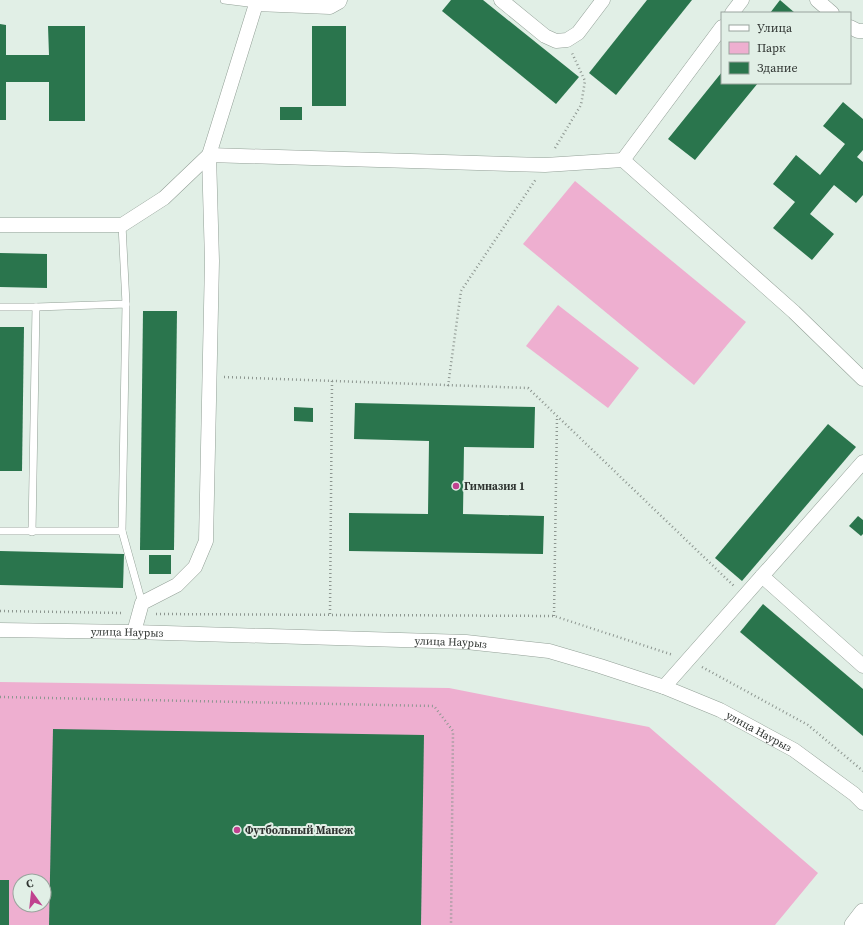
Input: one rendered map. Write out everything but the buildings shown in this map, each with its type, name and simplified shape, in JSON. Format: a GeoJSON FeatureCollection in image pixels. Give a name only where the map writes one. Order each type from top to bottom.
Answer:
{"type":"FeatureCollection","features":[{"type":"Feature","properties":{"kind":"street"},"geometry":{"type":"LineString","coordinates":[[134,632],[142,603],[178,585],[195,567],[206,541],[212,262],[209,155],[256,4],[330,7],[340,0]]}},
{"type":"Feature","properties":{"kind":"street"},"geometry":{"type":"LineString","coordinates":[[501,0],[545,36],[556,41],[567,40],[578,33],[603,0]]}},
{"type":"Feature","properties":{"kind":"street"},"geometry":{"type":"LineString","coordinates":[[733,12],[742,0]]}},
{"type":"Feature","properties":{"kind":"street"},"geometry":{"type":"LineString","coordinates":[[817,0],[831,12]]}},
{"type":"Feature","properties":{"kind":"street"},"geometry":{"type":"LineString","coordinates":[[623,160],[721,27]]}},
{"type":"Feature","properties":{"kind":"street"},"geometry":{"type":"LineString","coordinates":[[851,28],[858,31],[863,31]]}},
{"type":"Feature","properties":{"kind":"street"},"geometry":{"type":"LineString","coordinates":[[0,225],[122,225],[164,198],[209,155],[545,165],[623,160],[794,312],[863,379]]}},
{"type":"Feature","properties":{"kind":"street"},"geometry":{"type":"LineString","coordinates":[[664,687],[863,462]]}},
{"type":"Feature","properties":{"kind":"street"},"geometry":{"type":"LineString","coordinates":[[762,576],[863,666]]}},
{"type":"Feature","properties":{"kind":"street","name":"улица Наурыз"},"geometry":{"type":"LineString","coordinates":[[0,630],[134,632],[466,642],[549,651],[664,687],[720,710],[794,750],[854,794],[863,803]]}},
{"type":"Feature","properties":{"kind":"street"},"geometry":{"type":"LineString","coordinates":[[853,925],[863,912]]}},
{"type":"Feature","properties":{"kind":"lane"},"geometry":{"type":"LineString","coordinates":[[224,0],[256,4]]}},
{"type":"Feature","properties":{"kind":"lane"},"geometry":{"type":"LineString","coordinates":[[122,225],[126,304],[122,531],[142,603]]}},
{"type":"Feature","properties":{"kind":"lane"},"geometry":{"type":"LineString","coordinates":[[0,307],[126,304]]}},
{"type":"Feature","properties":{"kind":"lane"},"geometry":{"type":"LineString","coordinates":[[32,532],[36,307]]}},
{"type":"Feature","properties":{"kind":"lane"},"geometry":{"type":"LineString","coordinates":[[0,531],[122,531]]}},
{"type":"Feature","properties":{"kind":"path"},"geometry":{"type":"LineString","coordinates":[[448,386],[461,290],[545,165],[581,105],[584,81],[567,40]]}},
{"type":"Feature","properties":{"kind":"path"},"geometry":{"type":"LineString","coordinates":[[210,377],[528,388],[744,596]]}},
{"type":"Feature","properties":{"kind":"path"},"geometry":{"type":"LineString","coordinates":[[330,614],[332,381]]}},
{"type":"Feature","properties":{"kind":"path"},"geometry":{"type":"LineString","coordinates":[[554,616],[557,416]]}},
{"type":"Feature","properties":{"kind":"path"},"geometry":{"type":"LineString","coordinates":[[0,697],[434,706],[453,731],[451,925]]}},
{"type":"Feature","properties":{"kind":"green space"},"geometry":{"type":"Polygon","coordinates":[[[575,181],[746,322],[694,385],[523,244],[575,181]]]}},
{"type":"Feature","properties":{"kind":"green space"},"geometry":{"type":"Polygon","coordinates":[[[558,305],[639,368],[608,408],[526,346],[558,305]]]}},
{"type":"Feature","properties":{"kind":"green space"},"geometry":{"type":"Polygon","coordinates":[[[0,682],[449,688],[649,727],[818,873],[775,925],[0,925],[0,682]]]}},
{"type":"Feature","properties":{"kind":"place","name":"Гимназия 1"},"geometry":{"type":"Point","coordinates":[456,486]}},
{"type":"Feature","properties":{"kind":"place","name":"Футбольный Манеж"},"geometry":{"type":"Point","coordinates":[237,830]}}]}
